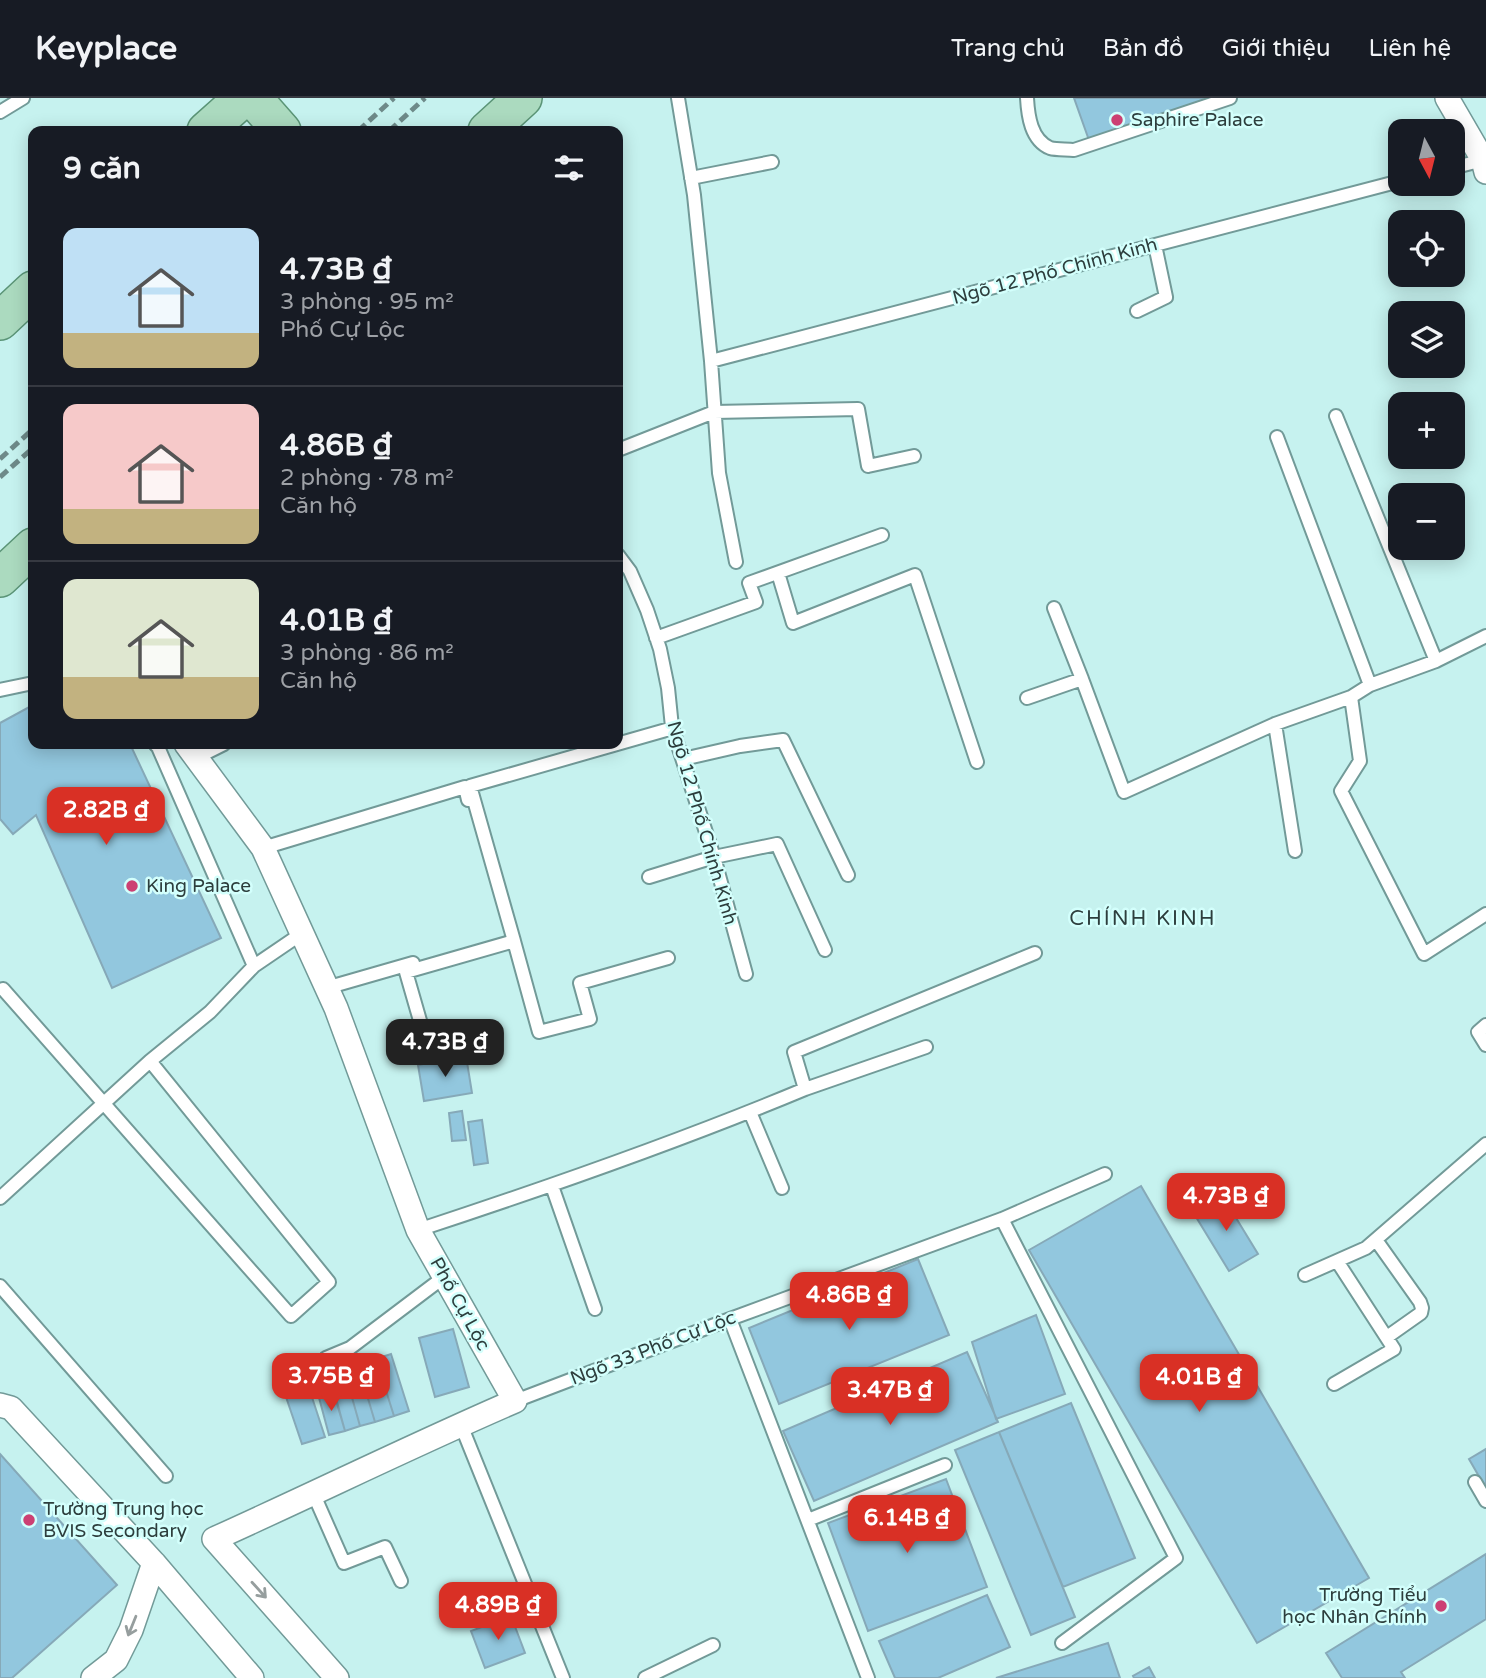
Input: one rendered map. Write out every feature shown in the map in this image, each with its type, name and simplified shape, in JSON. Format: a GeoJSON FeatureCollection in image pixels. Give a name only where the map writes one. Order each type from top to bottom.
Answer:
{"type":"FeatureCollection","features":[{"type":"Feature","properties":{"kind":"main road"},"geometry":{"type":"LineString","coordinates":[[212,126],[243,98]]}},
{"type":"Feature","properties":{"kind":"main road"},"geometry":{"type":"LineString","coordinates":[[253,98],[278,126]]}},
{"type":"Feature","properties":{"kind":"main road"},"geometry":{"type":"LineString","coordinates":[[492,126],[523,98]]}},
{"type":"Feature","properties":{"kind":"main road"},"geometry":{"type":"LineString","coordinates":[[0,578],[28,552]]}},
{"type":"Feature","properties":{"kind":"street"},"geometry":{"type":"LineString","coordinates":[[1447,98],[1484,166]]}},
{"type":"Feature","properties":{"kind":"street","name":"Phố Cự Lộc"},"geometry":{"type":"LineString","coordinates":[[191,751],[263,848],[336,1008],[418,1230],[514,1402]]}},
{"type":"Feature","properties":{"kind":"street"},"geometry":{"type":"LineString","coordinates":[[337,1678],[214,1539],[514,1402]]}},
{"type":"Feature","properties":{"kind":"street"},"geometry":{"type":"LineString","coordinates":[[0,1405],[11,1408],[154,1563],[252,1678]]}},
{"type":"Feature","properties":{"kind":"street"},"geometry":{"type":"LineString","coordinates":[[93,1678],[116,1660],[131,1630],[154,1563]]}},
{"type":"Feature","properties":{"kind":"lane"},"geometry":{"type":"LineString","coordinates":[[0,113],[23,98]]}},
{"type":"Feature","properties":{"kind":"lane"},"geometry":{"type":"LineString","coordinates":[[678,98],[691,178],[711,361],[719,473],[736,562]]}},
{"type":"Feature","properties":{"kind":"lane"},"geometry":{"type":"LineString","coordinates":[[1027,98],[1035,135],[1050,148],[1073,150],[1230,98]]}},
{"type":"Feature","properties":{"kind":"lane"},"geometry":{"type":"LineString","coordinates":[[691,178],[772,162]]}},
{"type":"Feature","properties":{"kind":"lane"},"geometry":{"type":"LineString","coordinates":[[1465,167],[1484,166]]}},
{"type":"Feature","properties":{"kind":"lane","name":"Ngõ 12 Phố Chính Kinh"},"geometry":{"type":"LineString","coordinates":[[711,361],[1388,184]]}},
{"type":"Feature","properties":{"kind":"lane"},"geometry":{"type":"LineString","coordinates":[[1137,311],[1166,297],[1156,245]]}},
{"type":"Feature","properties":{"kind":"lane"},"geometry":{"type":"LineString","coordinates":[[623,448],[715,412],[858,409],[868,466],[914,456]]}},
{"type":"Feature","properties":{"kind":"lane"},"geometry":{"type":"LineString","coordinates":[[1336,416],[1436,661]]}},
{"type":"Feature","properties":{"kind":"lane"},"geometry":{"type":"LineString","coordinates":[[1277,436],[1370,685]]}},
{"type":"Feature","properties":{"kind":"lane"},"geometry":{"type":"LineString","coordinates":[[656,638],[756,602],[749,583],[882,535]]}},
{"type":"Feature","properties":{"kind":"lane","name":"Ngõ 12 Phố Chính Kinh"},"geometry":{"type":"LineString","coordinates":[[623,562],[630,571],[647,610],[656,638],[668,688],[673,728],[714,857],[746,974]]}},
{"type":"Feature","properties":{"kind":"lane"},"geometry":{"type":"LineString","coordinates":[[778,573],[793,623],[915,575],[977,762]]}},
{"type":"Feature","properties":{"kind":"lane"},"geometry":{"type":"LineString","coordinates":[[1054,608],[1124,792],[1275,724],[1351,697],[1370,685],[1436,661],[1486,636]]}},
{"type":"Feature","properties":{"kind":"lane"},"geometry":{"type":"LineString","coordinates":[[1027,698],[1082,679]]}},
{"type":"Feature","properties":{"kind":"lane"},"geometry":{"type":"LineString","coordinates":[[0,690],[28,684]]}},
{"type":"Feature","properties":{"kind":"lane"},"geometry":{"type":"LineString","coordinates":[[1351,697],[1360,761],[1340,791],[1424,954],[1486,914]]}},
{"type":"Feature","properties":{"kind":"lane"},"geometry":{"type":"LineString","coordinates":[[1275,724],[1295,851]]}},
{"type":"Feature","properties":{"kind":"lane"},"geometry":{"type":"LineString","coordinates":[[623,742],[673,728]]}},
{"type":"Feature","properties":{"kind":"lane"},"geometry":{"type":"LineString","coordinates":[[682,759],[783,740],[848,875]]}},
{"type":"Feature","properties":{"kind":"lane"},"geometry":{"type":"LineString","coordinates":[[159,749],[254,966]]}},
{"type":"Feature","properties":{"kind":"lane"},"geometry":{"type":"LineString","coordinates":[[510,939],[470,786],[600,749]]}},
{"type":"Feature","properties":{"kind":"lane"},"geometry":{"type":"LineString","coordinates":[[263,848],[465,788],[539,1032],[590,1019],[580,983],[668,958]]}},
{"type":"Feature","properties":{"kind":"lane"},"geometry":{"type":"LineString","coordinates":[[649,877],[714,857],[777,844],[825,950]]}},
{"type":"Feature","properties":{"kind":"lane"},"geometry":{"type":"LineString","coordinates":[[0,1198],[150,1061],[210,1012],[254,966],[302,934]]}},
{"type":"Feature","properties":{"kind":"lane"},"geometry":{"type":"LineString","coordinates":[[326,988],[510,939]]}},
{"type":"Feature","properties":{"kind":"lane"},"geometry":{"type":"LineString","coordinates":[[425,1038],[406,972],[510,939]]}},
{"type":"Feature","properties":{"kind":"lane"},"geometry":{"type":"LineString","coordinates":[[805,1090],[794,1052],[1035,953]]}},
{"type":"Feature","properties":{"kind":"lane"},"geometry":{"type":"LineString","coordinates":[[3,989],[291,1316],[329,1282],[150,1061]]}},
{"type":"Feature","properties":{"kind":"lane"},"geometry":{"type":"LineString","coordinates":[[1486,1025],[1478,1032],[1486,1045]]}},
{"type":"Feature","properties":{"kind":"lane"},"geometry":{"type":"LineString","coordinates":[[418,1230],[552,1186],[805,1090],[926,1048]]}},
{"type":"Feature","properties":{"kind":"lane"},"geometry":{"type":"LineString","coordinates":[[750,1112],[782,1188]]}},
{"type":"Feature","properties":{"kind":"lane"},"geometry":{"type":"LineString","coordinates":[[1305,1275],[1366,1248],[1486,1144]]}},
{"type":"Feature","properties":{"kind":"lane","name":"Ngõ 33 Phố Cự Lộc"},"geometry":{"type":"LineString","coordinates":[[514,1402],[1002,1219],[1105,1174]]}},
{"type":"Feature","properties":{"kind":"lane"},"geometry":{"type":"LineString","coordinates":[[552,1186],[595,1309]]}},
{"type":"Feature","properties":{"kind":"lane"},"geometry":{"type":"LineString","coordinates":[[1002,1219],[1176,1558],[1062,1643]]}},
{"type":"Feature","properties":{"kind":"lane"},"geometry":{"type":"LineString","coordinates":[[1376,1240],[1422,1308],[1421,1313],[1387,1337]]}},
{"type":"Feature","properties":{"kind":"lane"},"geometry":{"type":"LineString","coordinates":[[1334,1384],[1394,1349],[1337,1261]]}},
{"type":"Feature","properties":{"kind":"lane"},"geometry":{"type":"LineString","coordinates":[[326,1358],[350,1348],[444,1278]]}},
{"type":"Feature","properties":{"kind":"lane"},"geometry":{"type":"LineString","coordinates":[[0,1286],[166,1476]]}},
{"type":"Feature","properties":{"kind":"lane"},"geometry":{"type":"LineString","coordinates":[[730,1319],[868,1678]]}},
{"type":"Feature","properties":{"kind":"lane"},"geometry":{"type":"LineString","coordinates":[[461,1425],[563,1678]]}},
{"type":"Feature","properties":{"kind":"lane"},"geometry":{"type":"LineString","coordinates":[[808,1520],[945,1465]]}},
{"type":"Feature","properties":{"kind":"lane"},"geometry":{"type":"LineString","coordinates":[[1475,1482],[1486,1501]]}},
{"type":"Feature","properties":{"kind":"lane"},"geometry":{"type":"LineString","coordinates":[[314,1494],[344,1563],[385,1547],[401,1581]]}},
{"type":"Feature","properties":{"kind":"lane"},"geometry":{"type":"LineString","coordinates":[[645,1678],[713,1645]]}},
{"type":"Feature","properties":{"kind":"building","name":"Saphire Palace"},"geometry":{"type":"Polygon","coordinates":[[[1074,98],[1215,98],[1090,143],[1074,98]]]}},
{"type":"Feature","properties":{"kind":"building","name":"King Palace"},"geometry":{"type":"Polygon","coordinates":[[[28,708],[28,749],[132,749],[221,938],[112,988],[36,815],[13,834],[0,819],[0,723],[28,708]]]}},
{"type":"Feature","properties":{"kind":"building"},"geometry":{"type":"Polygon","coordinates":[[[466,1056],[472,1093],[424,1101],[418,1065],[466,1056]]]}},
{"type":"Feature","properties":{"kind":"building"},"geometry":{"type":"Polygon","coordinates":[[[462,1111],[466,1140],[452,1141],[449,1113],[462,1111]]]}},
{"type":"Feature","properties":{"kind":"building"},"geometry":{"type":"Polygon","coordinates":[[[482,1120],[488,1163],[474,1165],[468,1122],[482,1120]]]}},
{"type":"Feature","properties":{"kind":"building"},"geometry":{"type":"Polygon","coordinates":[[[1141,1186],[1369,1578],[1257,1643],[1029,1250],[1141,1186]]]}},
{"type":"Feature","properties":{"kind":"building"},"geometry":{"type":"Polygon","coordinates":[[[1222,1195],[1258,1254],[1229,1271],[1193,1212],[1222,1195]]]}},
{"type":"Feature","properties":{"kind":"building"},"geometry":{"type":"Polygon","coordinates":[[[918,1259],[949,1335],[779,1404],[749,1328],[918,1259]]]}},
{"type":"Feature","properties":{"kind":"building"},"geometry":{"type":"Polygon","coordinates":[[[1036,1315],[1065,1394],[996,1419],[972,1342],[1036,1315]]]}},
{"type":"Feature","properties":{"kind":"building"},"geometry":{"type":"Polygon","coordinates":[[[453,1329],[469,1387],[435,1397],[419,1338],[453,1329]]]}},
{"type":"Feature","properties":{"kind":"building"},"geometry":{"type":"Polygon","coordinates":[[[967,1352],[998,1422],[814,1501],[783,1431],[967,1352]]]}},
{"type":"Feature","properties":{"kind":"building"},"geometry":{"type":"Polygon","coordinates":[[[391,1354],[409,1411],[394,1416],[376,1359],[391,1354]]]}},
{"type":"Feature","properties":{"kind":"building"},"geometry":{"type":"Polygon","coordinates":[[[376,1359],[394,1416],[375,1422],[358,1365],[376,1359]]]}},
{"type":"Feature","properties":{"kind":"building"},"geometry":{"type":"Polygon","coordinates":[[[358,1365],[375,1422],[360,1426],[344,1369],[358,1365]]]}},
{"type":"Feature","properties":{"kind":"building"},"geometry":{"type":"Polygon","coordinates":[[[344,1369],[360,1426],[345,1431],[329,1373],[344,1369]]]}},
{"type":"Feature","properties":{"kind":"building"},"geometry":{"type":"Polygon","coordinates":[[[307,1382],[325,1437],[302,1444],[285,1394],[307,1382]]]}},
{"type":"Feature","properties":{"kind":"building"},"geometry":{"type":"Polygon","coordinates":[[[333,1390],[345,1431],[329,1435],[318,1394],[333,1390]]]}},
{"type":"Feature","properties":{"kind":"building"},"geometry":{"type":"Polygon","coordinates":[[[1071,1403],[1135,1558],[1063,1587],[999,1432],[1071,1403]]]}},
{"type":"Feature","properties":{"kind":"building"},"geometry":{"type":"Polygon","coordinates":[[[999,1432],[1075,1617],[1031,1635],[955,1450],[999,1432]]]}},
{"type":"Feature","properties":{"kind":"building"},"geometry":{"type":"Polygon","coordinates":[[[1486,1449],[1486,1483],[1484,1485],[1469,1459],[1486,1449]]]}},
{"type":"Feature","properties":{"kind":"building","name":"Trường Trung học BVIS Secondary"},"geometry":{"type":"Polygon","coordinates":[[[0,1454],[117,1585],[12,1678],[0,1678],[0,1454]]]}},
{"type":"Feature","properties":{"kind":"building"},"geometry":{"type":"Polygon","coordinates":[[[946,1479],[987,1587],[868,1631],[828,1523],[946,1479]]]}},
{"type":"Feature","properties":{"kind":"building","name":"Trường Tiểu học Nhân Chính"},"geometry":{"type":"Polygon","coordinates":[[[1486,1554],[1486,1619],[1401,1672],[1405,1678],[1342,1678],[1326,1653],[1486,1554]]]}},
{"type":"Feature","properties":{"kind":"building"},"geometry":{"type":"Polygon","coordinates":[[[987,1595],[1010,1647],[938,1678],[895,1678],[879,1641],[987,1595]]]}},
{"type":"Feature","properties":{"kind":"building"},"geometry":{"type":"Polygon","coordinates":[[[511,1616],[525,1653],[485,1668],[471,1631],[511,1616]]]}},
{"type":"Feature","properties":{"kind":"building"},"geometry":{"type":"Polygon","coordinates":[[[1108,1643],[1120,1678],[996,1678],[1108,1643]]]}},
{"type":"Feature","properties":{"kind":"building"},"geometry":{"type":"Polygon","coordinates":[[[1149,1667],[1155,1678],[1134,1678],[1133,1676],[1149,1667]]]}},
{"type":"Feature","properties":{"kind":"railway"},"geometry":{"type":"LineString","coordinates":[[363,126],[394,98]]}},
{"type":"Feature","properties":{"kind":"railway"},"geometry":{"type":"LineString","coordinates":[[394,126],[425,98]]}},
{"type":"Feature","properties":{"kind":"railway"},"geometry":{"type":"LineString","coordinates":[[0,459],[28,434]]}},
{"type":"Feature","properties":{"kind":"railway"},"geometry":{"type":"LineString","coordinates":[[0,477],[28,452]]}},
{"type":"Feature","properties":{"kind":"place","name":"Saphire Palace"},"geometry":{"type":"Point","coordinates":[1117,120]}},
{"type":"Feature","properties":{"kind":"place","name":"King Palace"},"geometry":{"type":"Point","coordinates":[132,886]}},
{"type":"Feature","properties":{"kind":"place","name":"Trường Trung học BVIS Secondary"},"geometry":{"type":"Point","coordinates":[29,1520]}},
{"type":"Feature","properties":{"kind":"place","name":"Trường Tiểu học Nhân Chính"},"geometry":{"type":"Point","coordinates":[1441,1606]}},
{"type":"Feature","properties":{"kind":"district","name":"CHÍNH KINH"},"geometry":{"type":"Point","coordinates":[1143,918]}}]}
